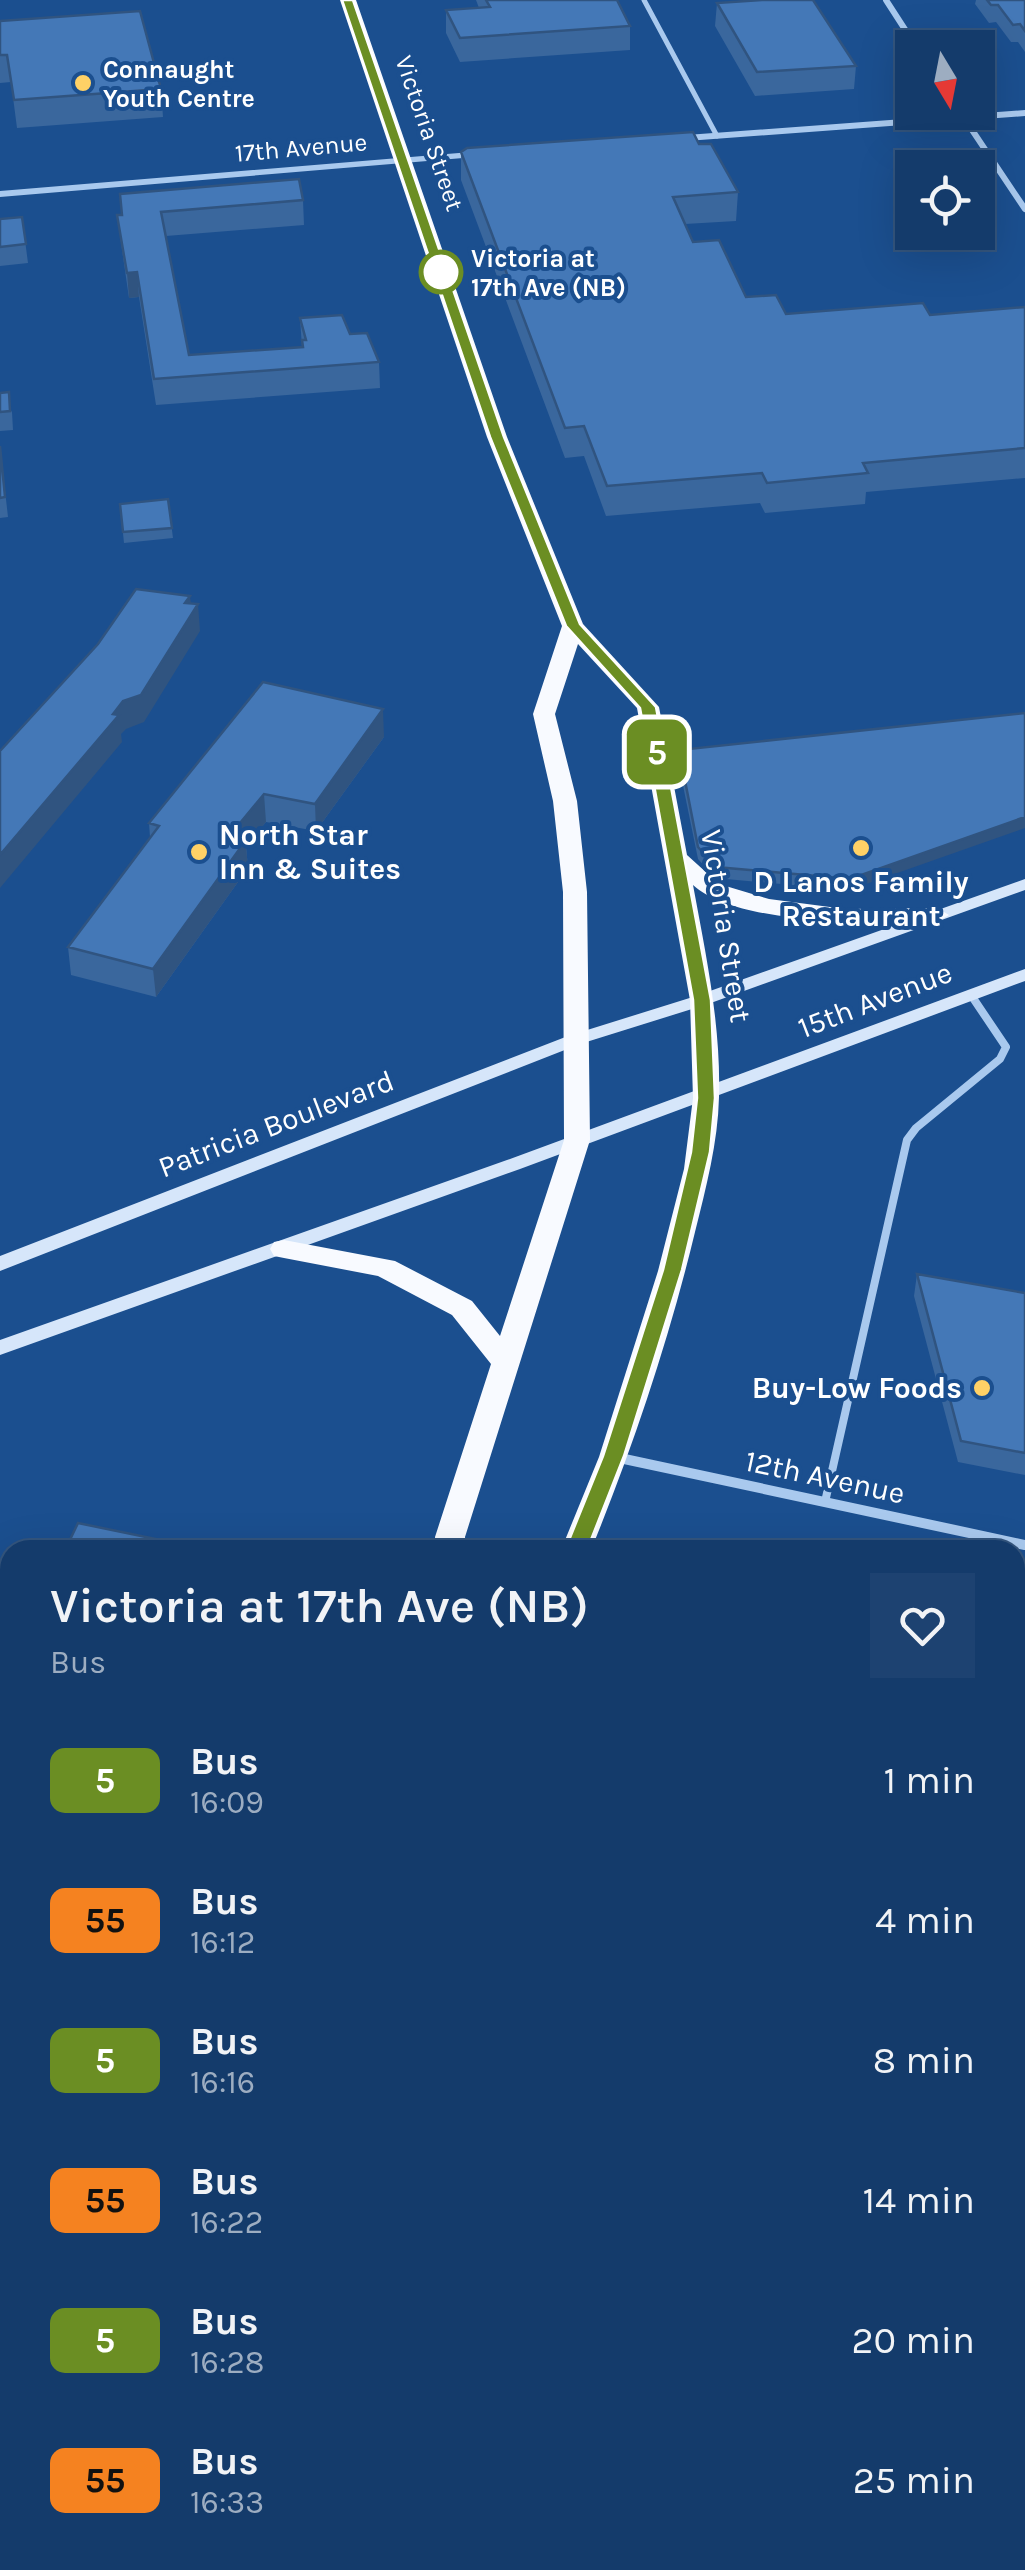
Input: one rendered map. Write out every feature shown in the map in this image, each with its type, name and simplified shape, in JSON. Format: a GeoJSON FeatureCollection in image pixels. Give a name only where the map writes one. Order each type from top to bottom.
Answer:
{"type":"FeatureCollection","features":[{"type":"Feature","properties":{"kind":"highway","name":"Victoria Street"},"geometry":{"type":"LineString","coordinates":[[348,0],[497,437],[573,626],[648,707],[702,1000],[706,1098],[700,1152],[672,1270],[614,1456],[580,1540]]}},
{"type":"Feature","properties":{"kind":"highway"},"geometry":{"type":"LineString","coordinates":[[450,1540],[578,1140],[574,892],[564,801],[544,714],[573,626]]}},
{"type":"Feature","properties":{"kind":"highway"},"geometry":{"type":"LineString","coordinates":[[676,858],[711,890],[767,906],[845,916],[937,915]]}},
{"type":"Feature","properties":{"kind":"highway"},"geometry":{"type":"LineString","coordinates":[[284,1249],[386,1268],[462,1308],[505,1362]]}},
{"type":"Feature","properties":{"kind":"main road","name":"15th Avenue"},"geometry":{"type":"LineString","coordinates":[[574,1040],[702,1000],[1025,884]]}},
{"type":"Feature","properties":{"kind":"main road","name":"15th Avenue"},"geometry":{"type":"LineString","coordinates":[[578,1140],[706,1098],[1025,975]]}},
{"type":"Feature","properties":{"kind":"main road","name":"Patricia Boulevard"},"geometry":{"type":"LineString","coordinates":[[0,1264],[574,1040]]}},
{"type":"Feature","properties":{"kind":"main road"},"geometry":{"type":"LineString","coordinates":[[0,1348],[284,1249],[578,1140]]}},
{"type":"Feature","properties":{"kind":"street"},"geometry":{"type":"LineString","coordinates":[[886,0],[905,30]]}},
{"type":"Feature","properties":{"kind":"street"},"geometry":{"type":"LineString","coordinates":[[995,113],[1025,112]]}},
{"type":"Feature","properties":{"kind":"street"},"geometry":{"type":"LineString","coordinates":[[660,140],[895,121]]}},
{"type":"Feature","properties":{"kind":"street"},"geometry":{"type":"LineString","coordinates":[[972,130],[1025,209]]}},
{"type":"Feature","properties":{"kind":"street","name":"17th Avenue"},"geometry":{"type":"LineString","coordinates":[[0,194],[488,154]]}},
{"type":"Feature","properties":{"kind":"street","name":"12th Avenue"},"geometry":{"type":"LineString","coordinates":[[614,1456],[998,1540]]}},
{"type":"Feature","properties":{"kind":"lane"},"geometry":{"type":"LineString","coordinates":[[644,0],[717,136]]}},
{"type":"Feature","properties":{"kind":"lane"},"geometry":{"type":"LineString","coordinates":[[825,1502],[907,1140],[916,1128],[1000,1059],[1006,1047],[971,995]]}},
{"type":"Feature","properties":{"kind":"building"},"geometry":{"type":"Polygon","coordinates":[[[486,0],[617,0],[630,26],[460,38],[446,10],[490,7],[486,0]]]}},
{"type":"Feature","properties":{"kind":"building"},"geometry":{"type":"Polygon","coordinates":[[[813,0],[856,66],[757,72],[717,3],[813,0]]]}},
{"type":"Feature","properties":{"kind":"building"},"geometry":{"type":"Polygon","coordinates":[[[987,0],[1025,0],[1025,31],[1020,24],[1013,25],[998,5],[987,0]]]}},
{"type":"Feature","properties":{"kind":"building","name":"Connaught Youth Centre"},"geometry":{"type":"Polygon","coordinates":[[[140,11],[161,89],[14,100],[7,55],[0,55],[0,21],[140,11]]]}},
{"type":"Feature","properties":{"kind":"building"},"geometry":{"type":"Polygon","coordinates":[[[693,132],[699,144],[711,144],[738,192],[673,197],[693,242],[719,240],[746,297],[776,295],[786,314],[923,303],[930,315],[1025,307],[1025,448],[863,463],[868,473],[767,483],[762,473],[607,486],[584,426],[565,428],[461,152],[467,148],[693,132]]]}},
{"type":"Feature","properties":{"kind":"building"},"geometry":{"type":"Polygon","coordinates":[[[299,179],[303,200],[161,212],[189,355],[303,347],[302,340],[306,340],[300,318],[342,315],[350,334],[367,333],[379,362],[154,379],[137,272],[127,273],[117,215],[122,215],[120,194],[299,179]]]}},
{"type":"Feature","properties":{"kind":"building"},"geometry":{"type":"Polygon","coordinates":[[[22,217],[26,244],[0,247],[0,219],[22,217]]]}},
{"type":"Feature","properties":{"kind":"building"},"geometry":{"type":"Polygon","coordinates":[[[9,392],[10,411],[0,412],[0,393],[9,392]]]}},
{"type":"Feature","properties":{"kind":"building"},"geometry":{"type":"Polygon","coordinates":[[[0,446],[5,497],[0,498],[0,446]]]}},
{"type":"Feature","properties":{"kind":"building"},"geometry":{"type":"Polygon","coordinates":[[[168,499],[172,528],[123,532],[120,504],[168,499]]]}},
{"type":"Feature","properties":{"kind":"building"},"geometry":{"type":"Polygon","coordinates":[[[136,589],[190,596],[185,603],[198,604],[141,695],[123,701],[113,714],[119,715],[0,855],[0,751],[98,644],[136,589]]]}},
{"type":"Feature","properties":{"kind":"building","name":"North Star Inn & Suites"},"geometry":{"type":"Polygon","coordinates":[[[263,682],[383,709],[315,804],[264,794],[226,840],[246,840],[153,969],[68,947],[159,826],[149,823],[263,682]]]}},
{"type":"Feature","properties":{"kind":"building"},"geometry":{"type":"Polygon","coordinates":[[[1025,713],[1025,817],[850,879],[716,867],[698,847],[679,750],[1025,713]]]}},
{"type":"Feature","properties":{"kind":"building","name":"Buy-Low Foods"},"geometry":{"type":"Polygon","coordinates":[[[917,1274],[1025,1293],[1025,1453],[961,1441],[917,1274]]]}},
{"type":"Feature","properties":{"kind":"building"},"geometry":{"type":"Polygon","coordinates":[[[78,1523],[160,1540],[70,1540],[78,1523]]]}},
{"type":"Feature","properties":{"kind":"bus line","name":"5"},"geometry":{"type":"LineString","coordinates":[[348,0],[497,437],[573,626],[648,707],[702,1000],[706,1098],[700,1152],[672,1270],[614,1456],[581,1540]]}},
{"type":"Feature","properties":{"kind":"place","name":"Connaught Youth Centre"},"geometry":{"type":"Point","coordinates":[83,83]}},
{"type":"Feature","properties":{"kind":"place","name":"Victoria at 17th Ave (NB)"},"geometry":{"type":"Point","coordinates":[441,272]}},
{"type":"Feature","properties":{"kind":"place","name":"D Lanos Family Restaurant"},"geometry":{"type":"Point","coordinates":[861,848]}},
{"type":"Feature","properties":{"kind":"place","name":"North Star Inn & Suites"},"geometry":{"type":"Point","coordinates":[199,852]}},
{"type":"Feature","properties":{"kind":"place","name":"Buy-Low Foods"},"geometry":{"type":"Point","coordinates":[982,1388]}}]}
